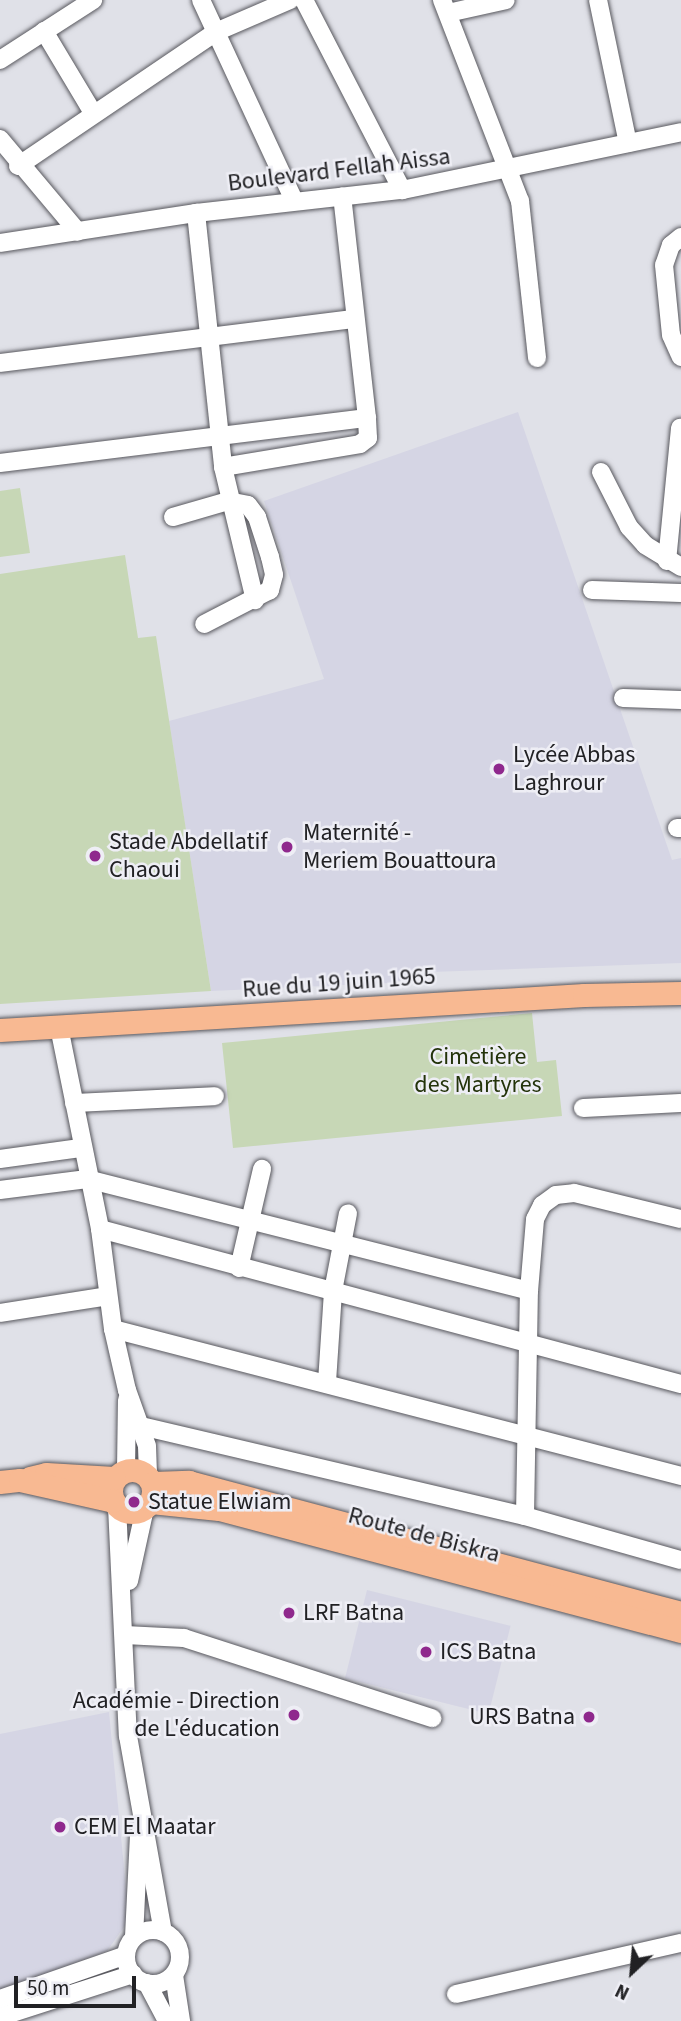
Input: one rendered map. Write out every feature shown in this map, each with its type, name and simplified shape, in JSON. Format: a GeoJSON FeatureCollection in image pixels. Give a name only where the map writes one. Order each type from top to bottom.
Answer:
{"type":"FeatureCollection","features":[{"type":"Feature","properties":{"kind":"main road","name":"Rue du 19 juin 1965"},"geometry":{"type":"LineString","coordinates":[[0,1030],[571,995],[681,993]]}},
{"type":"Feature","properties":{"kind":"main road"},"geometry":{"type":"LineString","coordinates":[[10,1481],[46,1474],[118,1489],[149,1492]]}},
{"type":"Feature","properties":{"kind":"main road","name":"Route de Biskra"},"geometry":{"type":"LineString","coordinates":[[149,1492],[189,1482],[681,1613]]}},
{"type":"Feature","properties":{"kind":"main road"},"geometry":{"type":"LineString","coordinates":[[118,1489],[131,1512],[149,1492]]}},
{"type":"Feature","properties":{"kind":"main road","name":"Route de Biskra"},"geometry":{"type":"LineString","coordinates":[[149,1492],[681,1631]]}},
{"type":"Feature","properties":{"kind":"street"},"geometry":{"type":"LineString","coordinates":[[0,60],[93,0]]}},
{"type":"Feature","properties":{"kind":"street"},"geometry":{"type":"LineString","coordinates":[[201,0],[294,200]]}},
{"type":"Feature","properties":{"kind":"street"},"geometry":{"type":"LineString","coordinates":[[18,166],[216,32],[290,0]]}},
{"type":"Feature","properties":{"kind":"street"},"geometry":{"type":"LineString","coordinates":[[304,0],[401,190]]}},
{"type":"Feature","properties":{"kind":"street"},"geometry":{"type":"LineString","coordinates":[[506,0],[445,6],[510,168],[525,228],[537,358]]}},
{"type":"Feature","properties":{"kind":"street"},"geometry":{"type":"LineString","coordinates":[[598,0],[628,144]]}},
{"type":"Feature","properties":{"kind":"street"},"geometry":{"type":"LineString","coordinates":[[44,31],[93,113]]}},
{"type":"Feature","properties":{"kind":"street","name":"Boulevard Fellah Aissa"},"geometry":{"type":"LineString","coordinates":[[0,243],[195,213],[401,190],[681,132]]}},
{"type":"Feature","properties":{"kind":"street"},"geometry":{"type":"LineString","coordinates":[[2,145],[78,232]]}},
{"type":"Feature","properties":{"kind":"street"},"geometry":{"type":"LineString","coordinates":[[223,467],[360,444],[368,438],[342,196]]}},
{"type":"Feature","properties":{"kind":"street"},"geometry":{"type":"LineString","coordinates":[[195,213],[206,339],[228,501],[256,600]]}},
{"type":"Feature","properties":{"kind":"street"},"geometry":{"type":"LineString","coordinates":[[681,237],[671,245],[664,265],[671,335],[681,356]]}},
{"type":"Feature","properties":{"kind":"street"},"geometry":{"type":"LineString","coordinates":[[0,363],[354,319]]}},
{"type":"Feature","properties":{"kind":"street"},"geometry":{"type":"LineString","coordinates":[[0,463],[367,418]]}},
{"type":"Feature","properties":{"kind":"street"},"geometry":{"type":"LineString","coordinates":[[674,564],[680,428]]}},
{"type":"Feature","properties":{"kind":"street"},"geometry":{"type":"LineString","coordinates":[[601,472],[629,527],[674,564]]}},
{"type":"Feature","properties":{"kind":"street"},"geometry":{"type":"LineString","coordinates":[[173,517],[228,501],[241,502],[252,510],[270,557],[273,585],[256,600],[204,624]]}},
{"type":"Feature","properties":{"kind":"street"},"geometry":{"type":"LineString","coordinates":[[592,590],[681,593]]}},
{"type":"Feature","properties":{"kind":"street"},"geometry":{"type":"LineString","coordinates":[[623,698],[681,700]]}},
{"type":"Feature","properties":{"kind":"street"},"geometry":{"type":"LineString","coordinates":[[59,1027],[80,1148],[100,1229],[113,1329],[127,1390],[148,1452],[149,1492],[125,1598]]}},
{"type":"Feature","properties":{"kind":"street"},"geometry":{"type":"LineString","coordinates":[[74,1103],[215,1096]]}},
{"type":"Feature","properties":{"kind":"street"},"geometry":{"type":"LineString","coordinates":[[583,1108],[681,1103]]}},
{"type":"Feature","properties":{"kind":"street"},"geometry":{"type":"LineString","coordinates":[[0,1159],[80,1148]]}},
{"type":"Feature","properties":{"kind":"street"},"geometry":{"type":"LineString","coordinates":[[239,1268],[248,1219],[262,1169]]}},
{"type":"Feature","properties":{"kind":"street"},"geometry":{"type":"LineString","coordinates":[[0,1190],[87,1179],[529,1291]]}},
{"type":"Feature","properties":{"kind":"street"},"geometry":{"type":"LineString","coordinates":[[525,1516],[527,1345],[534,1219],[542,1205],[556,1195],[574,1193],[681,1219]]}},
{"type":"Feature","properties":{"kind":"street"},"geometry":{"type":"LineString","coordinates":[[327,1382],[333,1291],[348,1213]]}},
{"type":"Feature","properties":{"kind":"street"},"geometry":{"type":"LineString","coordinates":[[100,1229],[681,1384]]}},
{"type":"Feature","properties":{"kind":"street"},"geometry":{"type":"LineString","coordinates":[[0,1312],[108,1296]]}},
{"type":"Feature","properties":{"kind":"street"},"geometry":{"type":"LineString","coordinates":[[113,1329],[327,1382],[681,1476]]}},
{"type":"Feature","properties":{"kind":"street"},"geometry":{"type":"LineString","coordinates":[[127,1390],[118,1489],[125,1598],[126,1712],[139,1803],[163,1932]]}},
{"type":"Feature","properties":{"kind":"street"},"geometry":{"type":"LineString","coordinates":[[141,1426],[525,1516],[681,1560]]}},
{"type":"Feature","properties":{"kind":"street"},"geometry":{"type":"LineString","coordinates":[[125,1635],[184,1633],[432,1718]]}},
{"type":"Feature","properties":{"kind":"street"},"geometry":{"type":"LineString","coordinates":[[0,1999],[126,1955],[134,1937],[139,1803]]}},
{"type":"Feature","properties":{"kind":"street"},"geometry":{"type":"LineString","coordinates":[[134,1937],[153,1930],[163,1932],[178,1945],[180,1955],[174,1975],[173,1994],[181,2021]]}},
{"type":"Feature","properties":{"kind":"street"},"geometry":{"type":"LineString","coordinates":[[456,1994],[681,1943]]}},
{"type":"Feature","properties":{"kind":"street"},"geometry":{"type":"LineString","coordinates":[[126,1955],[167,2021]]}},
{"type":"Feature","properties":{"kind":"street"},"geometry":{"type":"LineString","coordinates":[[0,2017],[140,1979],[159,1983],[174,1975]]}},
{"type":"Feature","properties":{"kind":"shaded area","name":"Lycée Abbas Laghrour"},"geometry":{"type":"Polygon","coordinates":[[[518,412],[672,860],[681,858],[681,963],[431,972],[391,983],[211,991],[169,721],[324,679],[264,501],[518,412]]]}},
{"type":"Feature","properties":{"kind":"shaded area","name":"ICS Batna"},"geometry":{"type":"Polygon","coordinates":[[[367,1590],[511,1626],[489,1714],[345,1678],[367,1590]]]}},
{"type":"Feature","properties":{"kind":"shaded area","name":"CEM El Maatar"},"geometry":{"type":"Polygon","coordinates":[[[109,1712],[129,1920],[107,1951],[0,1991],[0,1734],[109,1712]]]}},
{"type":"Feature","properties":{"kind":"green space"},"geometry":{"type":"Polygon","coordinates":[[[20,488],[30,553],[0,557],[0,491],[20,488]]]}},
{"type":"Feature","properties":{"kind":"green space","name":"Stade Abdellatif Chaoui"},"geometry":{"type":"Polygon","coordinates":[[[125,555],[138,638],[156,636],[211,991],[0,1004],[0,574],[125,555]]]}},
{"type":"Feature","properties":{"kind":"green space","name":"Cimetière des Martyres"},"geometry":{"type":"Polygon","coordinates":[[[532,1013],[537,1062],[556,1060],[562,1116],[233,1148],[222,1043],[532,1013]]]}},
{"type":"Feature","properties":{"kind":"place","name":"Lycée Abbas Laghrour"},"geometry":{"type":"Point","coordinates":[499,769]}},
{"type":"Feature","properties":{"kind":"place","name":"Maternité - Meriem Bouattoura"},"geometry":{"type":"Point","coordinates":[287,847]}},
{"type":"Feature","properties":{"kind":"place","name":"Stade Abdellatif Chaoui"},"geometry":{"type":"Point","coordinates":[95,856]}},
{"type":"Feature","properties":{"kind":"place","name":"Statue Elwiam"},"geometry":{"type":"Point","coordinates":[134,1502]}},
{"type":"Feature","properties":{"kind":"place","name":"LRF Batna"},"geometry":{"type":"Point","coordinates":[289,1613]}},
{"type":"Feature","properties":{"kind":"place","name":"ICS Batna"},"geometry":{"type":"Point","coordinates":[426,1652]}},
{"type":"Feature","properties":{"kind":"place","name":"Académie - Direction de L'éducation"},"geometry":{"type":"Point","coordinates":[294,1715]}},
{"type":"Feature","properties":{"kind":"place","name":"URS Batna"},"geometry":{"type":"Point","coordinates":[589,1717]}},
{"type":"Feature","properties":{"kind":"place","name":"CEM El Maatar"},"geometry":{"type":"Point","coordinates":[60,1827]}}]}
